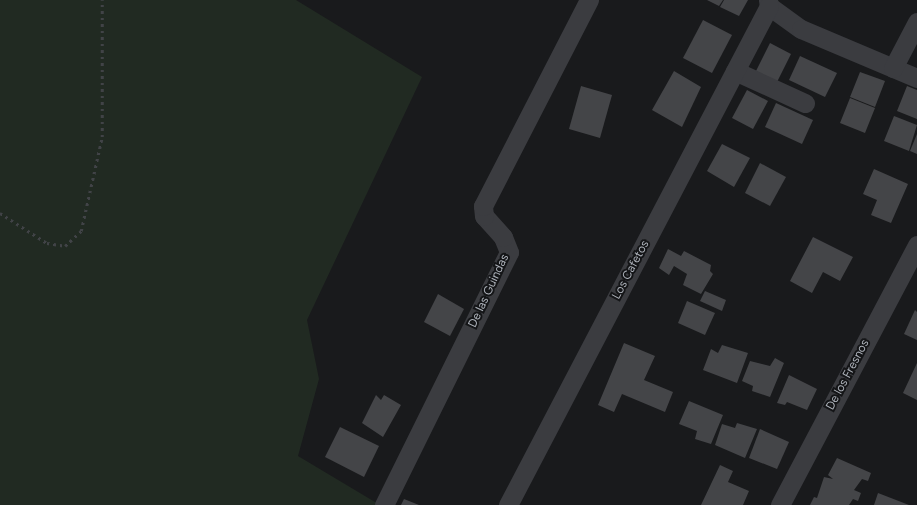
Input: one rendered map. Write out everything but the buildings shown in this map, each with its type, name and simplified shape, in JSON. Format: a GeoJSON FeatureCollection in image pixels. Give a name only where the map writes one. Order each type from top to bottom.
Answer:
{"type":"FeatureCollection","features":[{"type":"Feature","properties":{"kind":"street","name":"De las Guindas"},"geometry":{"type":"LineString","coordinates":[[384,505],[509,252],[503,237],[484,216],[483,206],[589,0]]}},
{"type":"Feature","properties":{"kind":"street","name":"Los Cafetos"},"geometry":{"type":"LineString","coordinates":[[508,505],[735,71],[768,3]]}},
{"type":"Feature","properties":{"kind":"street"},"geometry":{"type":"LineString","coordinates":[[768,3],[801,29],[917,78]]}},
{"type":"Feature","properties":{"kind":"street"},"geometry":{"type":"LineString","coordinates":[[893,68],[917,22]]}},
{"type":"Feature","properties":{"kind":"street"},"geometry":{"type":"LineString","coordinates":[[735,71],[805,103]]}},
{"type":"Feature","properties":{"kind":"street","name":"De los Fresnos"},"geometry":{"type":"LineString","coordinates":[[780,505],[917,245]]}},
{"type":"Feature","properties":{"kind":"path"},"geometry":{"type":"LineString","coordinates":[[0,213],[47,244],[65,246],[81,231],[102,137],[102,0]]}},
{"type":"Feature","properties":{"kind":"shaded area"},"geometry":{"type":"Polygon","coordinates":[[[0,0],[296,0],[422,77],[307,320],[319,379],[298,456],[380,505],[0,505],[0,0]]]}}]}
